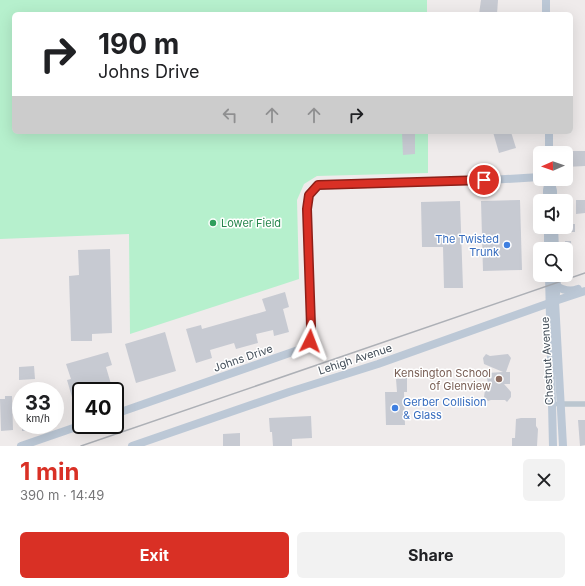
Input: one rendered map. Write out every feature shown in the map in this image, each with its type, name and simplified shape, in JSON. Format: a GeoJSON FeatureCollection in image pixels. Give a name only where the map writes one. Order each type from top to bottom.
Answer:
{"type":"FeatureCollection","features":[{"type":"Feature","properties":{"kind":"street"},"geometry":{"type":"LineString","coordinates":[[546,0],[546,12]]}},
{"type":"Feature","properties":{"kind":"street"},"geometry":{"type":"LineString","coordinates":[[549,134],[549,146]]}},
{"type":"Feature","properties":{"kind":"street","name":"Johns Drive"},"geometry":{"type":"LineString","coordinates":[[124,411],[301,349],[310,341],[311,326],[307,209],[309,195],[318,185],[472,181],[533,177]]}},
{"type":"Feature","properties":{"kind":"street","name":"Chestnut Avenue"},"geometry":{"type":"LineString","coordinates":[[550,282],[552,302],[556,404],[553,446]]}},
{"type":"Feature","properties":{"kind":"street","name":"Chestnut Avenue"},"geometry":{"type":"LineString","coordinates":[[552,302],[556,282]]}},
{"type":"Feature","properties":{"kind":"street"},"geometry":{"type":"LineString","coordinates":[[556,286],[563,290],[571,291],[585,287]]}},
{"type":"Feature","properties":{"kind":"street","name":"Lehigh Avenue"},"geometry":{"type":"LineString","coordinates":[[132,446],[289,392],[384,362],[552,302],[585,292]]}},
{"type":"Feature","properties":{"kind":"street"},"geometry":{"type":"LineString","coordinates":[[556,404],[585,404]]}},
{"type":"Feature","properties":{"kind":"street","name":"Chestnut Avenue"},"geometry":{"type":"LineString","coordinates":[[556,404],[563,446]]}},
{"type":"Feature","properties":{"kind":"street"},"geometry":{"type":"LineString","coordinates":[[21,446],[72,428]]}},
{"type":"Feature","properties":{"kind":"green space"},"geometry":{"type":"Polygon","coordinates":[[[0,0],[427,0],[427,12],[12,12],[12,134],[428,134],[428,173],[317,176],[304,184],[297,200],[299,279],[130,334],[129,234],[0,239],[0,0]]]}},
{"type":"Feature","properties":{"kind":"building"},"geometry":{"type":"Polygon","coordinates":[[[481,0],[498,0],[497,12],[479,12],[481,0]]]}},
{"type":"Feature","properties":{"kind":"building"},"geometry":{"type":"Polygon","coordinates":[[[402,134],[415,134],[415,154],[403,155],[402,134]]]}},
{"type":"Feature","properties":{"kind":"building"},"geometry":{"type":"Polygon","coordinates":[[[494,134],[512,134],[516,148],[499,153],[494,134]]]}},
{"type":"Feature","properties":{"kind":"building"},"geometry":{"type":"Polygon","coordinates":[[[573,151],[585,151],[585,166],[573,167],[573,151]]]}},
{"type":"Feature","properties":{"kind":"building"},"geometry":{"type":"Polygon","coordinates":[[[520,200],[522,270],[483,271],[481,201],[520,200]]]}},
{"type":"Feature","properties":{"kind":"building"},"geometry":{"type":"Polygon","coordinates":[[[576,200],[585,200],[585,213],[576,214],[576,200]]]}},
{"type":"Feature","properties":{"kind":"building"},"geometry":{"type":"Polygon","coordinates":[[[460,201],[463,288],[444,288],[443,247],[422,247],[421,202],[460,201]]]}},
{"type":"Feature","properties":{"kind":"building"},"geometry":{"type":"Polygon","coordinates":[[[573,224],[575,224],[575,232],[573,232],[573,224]]]}},
{"type":"Feature","properties":{"kind":"building"},"geometry":{"type":"Polygon","coordinates":[[[110,249],[112,333],[92,334],[92,341],[71,341],[69,276],[79,275],[78,250],[110,249]]]}},
{"type":"Feature","properties":{"kind":"building"},"geometry":{"type":"Polygon","coordinates":[[[285,292],[289,307],[283,309],[289,332],[274,336],[273,330],[256,334],[258,343],[236,349],[234,343],[210,350],[212,358],[196,363],[186,329],[201,325],[202,329],[266,311],[262,299],[285,292]]]}},
{"type":"Feature","properties":{"kind":"building"},"geometry":{"type":"Polygon","coordinates":[[[165,332],[176,371],[136,383],[125,344],[165,332]]]}},
{"type":"Feature","properties":{"kind":"building"},"geometry":{"type":"Polygon","coordinates":[[[108,352],[112,365],[106,367],[110,382],[72,382],[72,397],[67,380],[71,379],[66,364],[108,352]]]}},
{"type":"Feature","properties":{"kind":"building"},"geometry":{"type":"Polygon","coordinates":[[[486,354],[490,356],[508,354],[511,358],[506,372],[510,372],[510,384],[504,384],[511,392],[511,397],[507,402],[505,400],[488,401],[484,397],[485,390],[488,390],[487,373],[503,372],[484,364],[483,358],[486,354]]]}},
{"type":"Feature","properties":{"kind":"building"},"geometry":{"type":"Polygon","coordinates":[[[34,366],[35,379],[19,380],[19,367],[34,366]]]}},
{"type":"Feature","properties":{"kind":"building","name":"Gerber Collision & Glass"},"geometry":{"type":"Polygon","coordinates":[[[407,378],[407,392],[404,392],[405,425],[386,425],[385,392],[397,392],[396,379],[407,378]]]}},
{"type":"Feature","properties":{"kind":"building"},"geometry":{"type":"Polygon","coordinates":[[[5,396],[12,396],[12,430],[1,431],[0,399],[5,399],[5,396]]]}},
{"type":"Feature","properties":{"kind":"building"},"geometry":{"type":"Polygon","coordinates":[[[311,416],[312,438],[292,439],[292,446],[273,446],[269,418],[311,416]]]}},
{"type":"Feature","properties":{"kind":"building"},"geometry":{"type":"Polygon","coordinates":[[[536,418],[536,426],[538,429],[537,446],[512,446],[512,438],[515,438],[516,419],[536,418]]]}},
{"type":"Feature","properties":{"kind":"building"},"geometry":{"type":"Polygon","coordinates":[[[578,420],[585,420],[585,445],[580,446],[578,420]]]}},
{"type":"Feature","properties":{"kind":"building"},"geometry":{"type":"Polygon","coordinates":[[[240,433],[240,446],[223,446],[223,434],[240,433]]]}},
{"type":"Feature","properties":{"kind":"railway"},"geometry":{"type":"LineString","coordinates":[[81,446],[585,273]]}},
{"type":"Feature","properties":{"kind":"place","name":"Lower Field"},"geometry":{"type":"Point","coordinates":[213,223]}},
{"type":"Feature","properties":{"kind":"place","name":"The Twisted Trunk"},"geometry":{"type":"Point","coordinates":[507,245]}},
{"type":"Feature","properties":{"kind":"place","name":"Kensington School of Glenview"},"geometry":{"type":"Point","coordinates":[499,379]}},
{"type":"Feature","properties":{"kind":"place","name":"Gerber Collision & Glass"},"geometry":{"type":"Point","coordinates":[395,408]}},
{"type":"Feature","properties":{"kind":"route"},"geometry":{"type":"LineString","coordinates":[[310,341],[311,326],[307,209],[309,195],[318,185],[484,180]]}}]}
